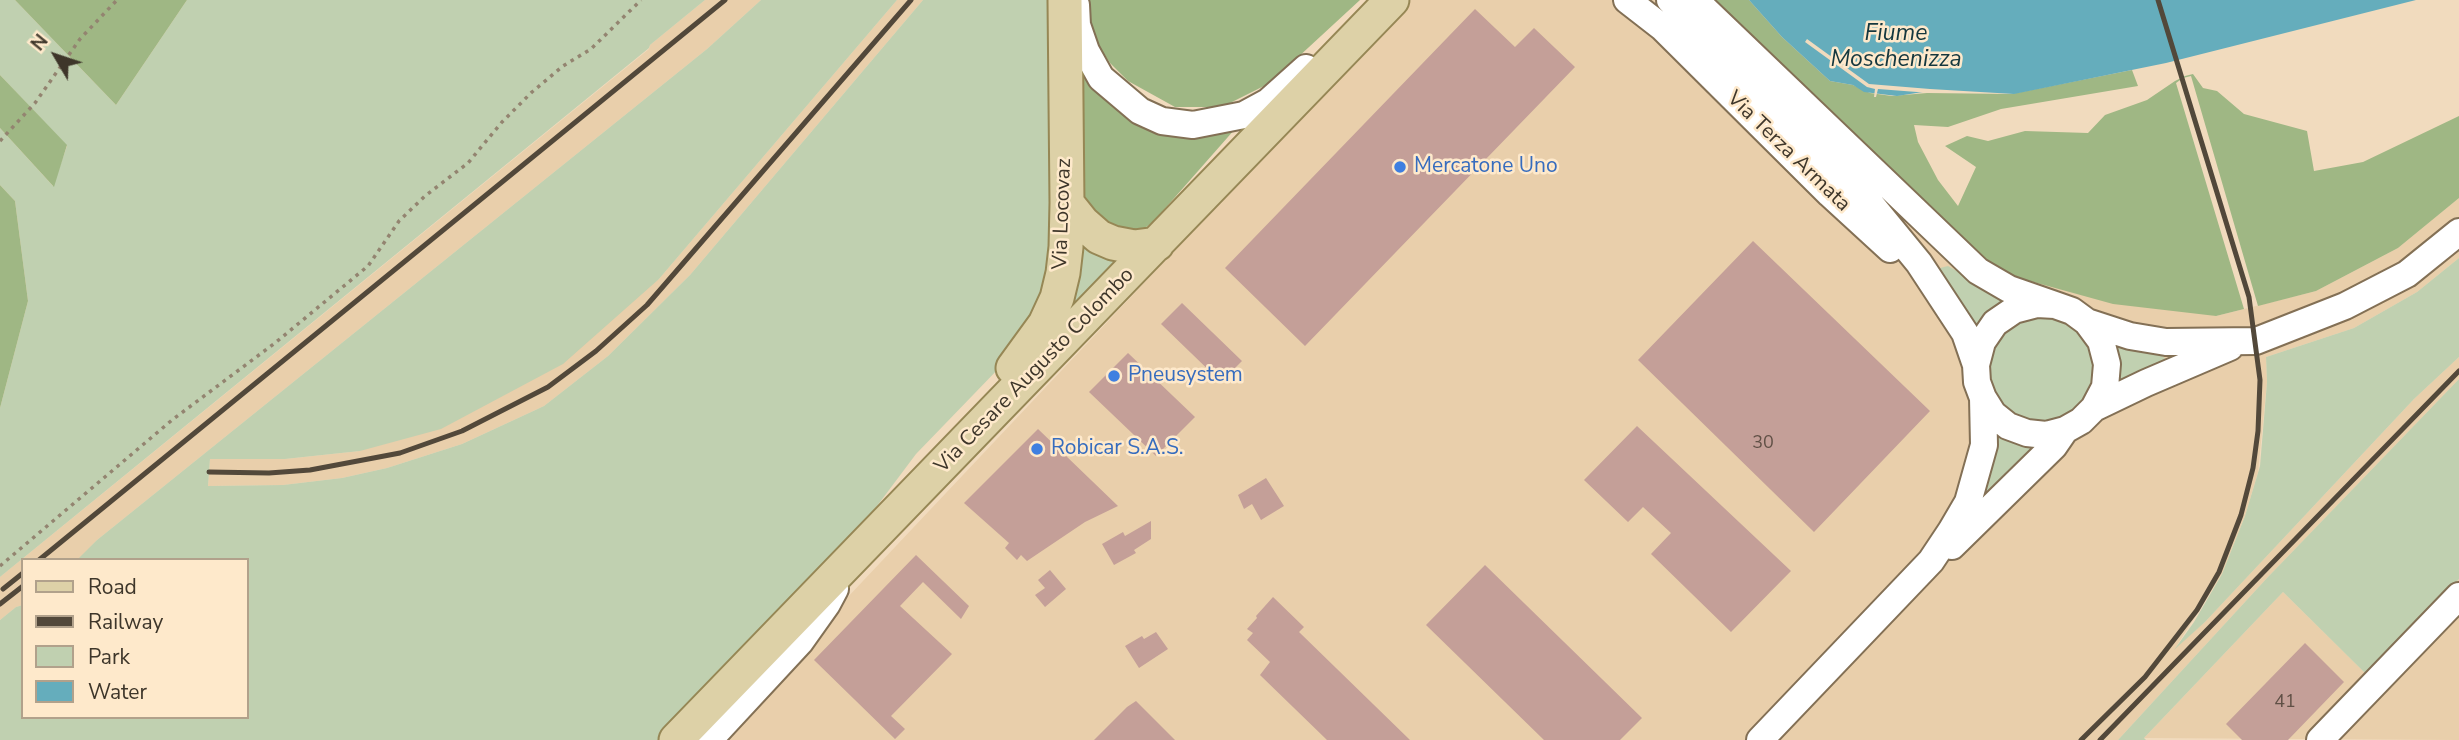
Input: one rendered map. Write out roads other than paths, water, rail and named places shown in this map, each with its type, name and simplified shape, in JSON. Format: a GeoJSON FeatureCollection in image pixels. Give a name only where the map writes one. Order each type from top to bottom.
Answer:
{"type":"FeatureCollection","features":[{"type":"Feature","properties":{"kind":"main road","name":"Via Locovaz"},"geometry":{"type":"LineString","coordinates":[[937,473],[1045,324],[1057,298],[1066,247],[1065,0]]}},
{"type":"Feature","properties":{"kind":"main road","name":"Via Cesare Augusto Colombo"},"geometry":{"type":"LineString","coordinates":[[677,740],[1385,6]]}},
{"type":"Feature","properties":{"kind":"main road"},"geometry":{"type":"LineString","coordinates":[[1067,203],[1099,237],[1134,247],[1157,244]]}},
{"type":"Feature","properties":{"kind":"street"},"geometry":{"type":"LineString","coordinates":[[1076,0],[1077,25],[1086,51],[1101,78],[1140,111],[1162,121],[1193,125],[1244,115],[1268,102],[1346,30],[1385,6],[1405,0]]}},
{"type":"Feature","properties":{"kind":"street","name":"Via Terza Armata"},"geometry":{"type":"LineString","coordinates":[[1627,0],[1663,28],[1947,306]]}},
{"type":"Feature","properties":{"kind":"street","name":"Via Terza Armata"},"geometry":{"type":"LineString","coordinates":[[1670,0],[1860,191],[1919,263],[1965,333],[1983,398],[1993,414],[2008,426],[2027,433],[2046,435],[2065,430],[2081,421],[2094,408],[2245,341]]}},
{"type":"Feature","properties":{"kind":"street","name":"Via Terza Armata"},"geometry":{"type":"LineString","coordinates":[[1695,0],[1978,271]]}},
{"type":"Feature","properties":{"kind":"street","name":"Via Terza Armata"},"geometry":{"type":"LineString","coordinates":[[1860,191],[1920,235],[2009,289],[2072,311],[2087,321],[2130,336],[2166,342],[2245,341]]}},
{"type":"Feature","properties":{"kind":"street"},"geometry":{"type":"LineString","coordinates":[[2245,341],[2256,341],[2345,306],[2407,274],[2459,232]]}},
{"type":"Feature","properties":{"kind":"street"},"geometry":{"type":"LineString","coordinates":[[1976,365],[1982,342],[1995,323],[2014,310],[2037,303],[2055,305]]}},
{"type":"Feature","properties":{"kind":"street"},"geometry":{"type":"LineString","coordinates":[[2087,321],[2101,341],[2107,364],[2105,387],[2094,408]]}},
{"type":"Feature","properties":{"kind":"street","name":"Via Terza Armata"},"geometry":{"type":"LineString","coordinates":[[1760,740],[1931,561],[1968,502],[1984,445],[1983,398]]}},
{"type":"Feature","properties":{"kind":"street","name":"Via Terza Armata"},"geometry":{"type":"LineString","coordinates":[[1931,561],[1950,548],[1994,506],[2054,446],[2065,430]]}},
{"type":"Feature","properties":{"kind":"street"},"geometry":{"type":"LineString","coordinates":[[709,740],[800,642],[827,604],[850,561]]}},
{"type":"Feature","properties":{"kind":"street"},"geometry":{"type":"LineString","coordinates":[[2320,740],[2459,596]]}},
{"type":"Feature","properties":{"kind":"water","name":"Fiume Moschenizza"},"geometry":{"type":"Polygon","coordinates":[[[1749,0],[2416,0],[2166,63],[2014,94],[1930,89],[1897,96],[1864,92],[1853,85],[1830,81],[1782,37],[1749,0]]]}},
{"type":"Feature","properties":{"kind":"railway"},"geometry":{"type":"LineString","coordinates":[[41,558],[725,0]]}},
{"type":"Feature","properties":{"kind":"railway"},"geometry":{"type":"LineString","coordinates":[[209,472],[269,473],[310,470],[400,453],[462,431],[548,387],[596,351],[647,305],[911,0]]}},
{"type":"Feature","properties":{"kind":"railway"},"geometry":{"type":"LineString","coordinates":[[2081,740],[2145,677],[2197,610],[2219,572],[2241,515],[2253,468],[2258,431],[2260,380],[2249,297],[2158,0]]}},
{"type":"Feature","properties":{"kind":"railway"},"geometry":{"type":"LineString","coordinates":[[2100,740],[2459,371]]}},
{"type":"Feature","properties":{"kind":"railway"},"geometry":{"type":"LineString","coordinates":[[3,589],[21,575]]}},
{"type":"Feature","properties":{"kind":"railway"},"geometry":{"type":"LineString","coordinates":[[0,604],[21,588]]}},
{"type":"Feature","properties":{"kind":"place","name":"Mercatone Uno"},"geometry":{"type":"Point","coordinates":[1400,167]}},
{"type":"Feature","properties":{"kind":"place","name":"Pneusystem"},"geometry":{"type":"Point","coordinates":[1114,376]}},
{"type":"Feature","properties":{"kind":"place","name":"Robicar S.A.S."},"geometry":{"type":"Point","coordinates":[1037,449]}}]}
